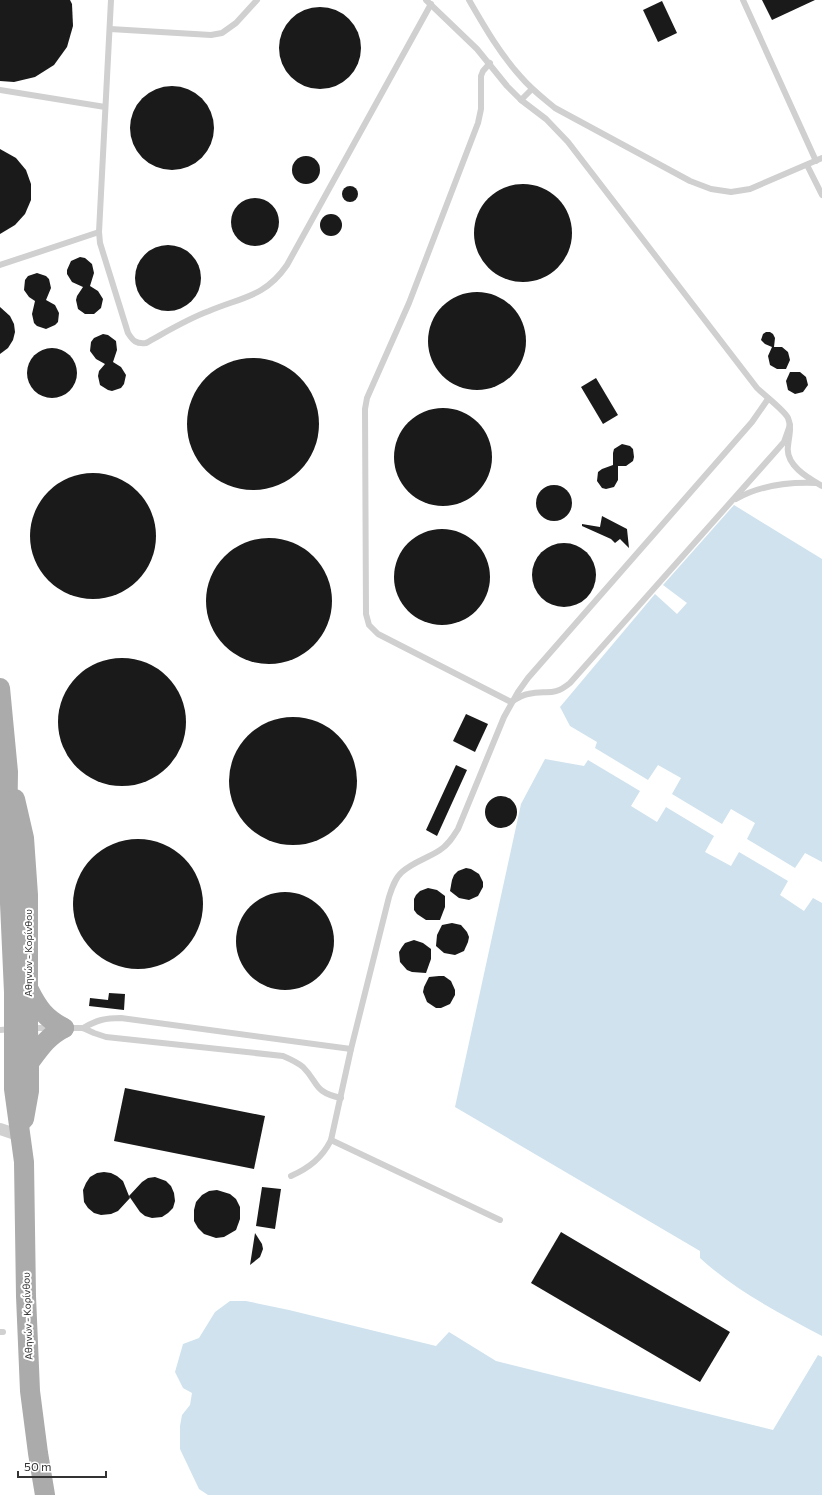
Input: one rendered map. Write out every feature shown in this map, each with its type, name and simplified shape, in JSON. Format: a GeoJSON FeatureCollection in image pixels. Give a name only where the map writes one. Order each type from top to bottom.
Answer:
{"type":"FeatureCollection","features":[{"type":"Feature","properties":{"kind":"main road","name":"Αθηνών - Κορίνθου"},"geometry":{"type":"LineString","coordinates":[[0,688],[8,772],[24,838],[28,895],[21,991],[8,1029],[22,1062],[14,1089],[24,1162],[26,1296],[30,1391],[45,1495]]}},
{"type":"Feature","properties":{"kind":"main road"},"geometry":{"type":"LineString","coordinates":[[21,991],[37,1005],[44,1015],[53,1022],[73,1028],[54,1033],[22,1062],[11,1052],[8,1029],[11,1005],[21,991]]}},
{"type":"Feature","properties":{"kind":"street"},"geometry":{"type":"LineString","coordinates":[[0,1129],[21,1136]]}},
{"type":"Feature","properties":{"kind":"lane"},"geometry":{"type":"LineString","coordinates":[[111,0],[99,232],[100,243],[128,334],[132,341],[138,344],[146,344],[208,311],[250,296],[265,288],[278,277],[287,265],[429,2],[465,36],[490,63],[508,86],[522,100],[546,119],[564,138],[757,388],[786,414],[790,425],[787,448],[789,457],[795,466],[820,485]]}},
{"type":"Feature","properties":{"kind":"lane"},"geometry":{"type":"LineString","coordinates":[[110,29],[211,35],[222,33],[236,23],[257,0]]}},
{"type":"Feature","properties":{"kind":"lane"},"geometry":{"type":"LineString","coordinates":[[469,0],[503,54],[520,77],[555,108],[690,181],[711,189],[731,192],[750,189],[822,158]]}},
{"type":"Feature","properties":{"kind":"lane"},"geometry":{"type":"LineString","coordinates":[[743,0],[816,161]]}},
{"type":"Feature","properties":{"kind":"lane"},"geometry":{"type":"LineString","coordinates":[[490,63],[483,71],[481,76],[481,109],[478,123],[408,303],[367,398],[365,409],[366,614],[369,625],[378,634],[511,702]]}},
{"type":"Feature","properties":{"kind":"lane"},"geometry":{"type":"LineString","coordinates":[[522,100],[532,89]]}},
{"type":"Feature","properties":{"kind":"lane"},"geometry":{"type":"LineString","coordinates":[[0,90],[105,107]]}},
{"type":"Feature","properties":{"kind":"lane"},"geometry":{"type":"LineString","coordinates":[[807,165],[822,195]]}},
{"type":"Feature","properties":{"kind":"lane"},"geometry":{"type":"LineString","coordinates":[[0,265],[99,232]]}},
{"type":"Feature","properties":{"kind":"lane"},"geometry":{"type":"LineString","coordinates":[[291,1176],[309,1167],[326,1149],[331,1140],[351,1048],[389,897],[394,883],[401,872],[413,864],[442,850],[451,840],[458,829],[497,732],[511,702],[528,678],[752,422],[768,399]]}},
{"type":"Feature","properties":{"kind":"lane"},"geometry":{"type":"LineString","coordinates":[[511,702],[529,693],[553,693],[562,690],[570,683],[784,442],[790,425]]}},
{"type":"Feature","properties":{"kind":"lane"},"geometry":{"type":"LineString","coordinates":[[727,505],[741,495],[775,485],[797,482],[820,485]]}},
{"type":"Feature","properties":{"kind":"lane"},"geometry":{"type":"LineString","coordinates":[[73,1028],[108,1018],[121,1018],[351,1048]]}},
{"type":"Feature","properties":{"kind":"lane"},"geometry":{"type":"LineString","coordinates":[[8,1029],[73,1028],[106,1037],[283,1056],[294,1061],[303,1068],[318,1088],[325,1093],[341,1098]]}},
{"type":"Feature","properties":{"kind":"lane"},"geometry":{"type":"LineString","coordinates":[[331,1140],[500,1220]]}},
{"type":"Feature","properties":{"kind":"water"},"geometry":{"type":"Polygon","coordinates":[[[734,505],[822,559],[822,862],[805,853],[795,868],[747,839],[755,823],[731,809],[722,824],[672,794],[681,778],[658,765],[648,780],[595,748],[597,742],[570,726],[560,707],[655,594],[677,614],[687,603],[663,585],[734,505]]]}},
{"type":"Feature","properties":{"kind":"water"},"geometry":{"type":"Polygon","coordinates":[[[545,759],[584,766],[588,760],[640,791],[631,806],[657,822],[666,807],[714,836],[705,852],[731,866],[739,852],[788,881],[780,895],[804,911],[813,898],[822,903],[822,1336],[758,1301],[728,1281],[700,1258],[700,1251],[455,1107],[521,804],[545,759]]]}},
{"type":"Feature","properties":{"kind":"water"},"geometry":{"type":"Polygon","coordinates":[[[230,1301],[246,1301],[289,1310],[436,1346],[449,1332],[496,1361],[773,1430],[818,1355],[822,1357],[822,1495],[208,1495],[199,1489],[180,1449],[180,1426],[182,1415],[190,1405],[192,1393],[183,1388],[175,1372],[183,1344],[199,1338],[215,1312],[230,1301]]]}},
{"type":"Feature","properties":{"kind":"building"},"geometry":{"type":"Polygon","coordinates":[[[0,0],[70,0],[72,4],[73,26],[67,47],[54,65],[35,77],[14,82],[0,81],[0,0]]]}},
{"type":"Feature","properties":{"kind":"building"},"geometry":{"type":"Polygon","coordinates":[[[762,0],[815,0],[772,20],[762,0]]]}},
{"type":"Feature","properties":{"kind":"building"},"geometry":{"type":"Polygon","coordinates":[[[662,1],[677,33],[658,42],[643,10],[662,1]]]}},
{"type":"Feature","properties":{"kind":"building"},"geometry":{"type":"Polygon","coordinates":[[[320,7],[336,10],[349,19],[358,32],[361,48],[358,64],[349,77],[336,86],[320,89],[304,86],[291,77],[282,64],[279,48],[282,32],[291,19],[304,10],[320,7]]]}},
{"type":"Feature","properties":{"kind":"building"},"geometry":{"type":"Polygon","coordinates":[[[172,86],[188,89],[202,98],[211,112],[214,128],[211,144],[202,158],[188,167],[172,170],[156,167],[142,158],[133,144],[130,128],[133,112],[142,98],[156,89],[172,86]]]}},
{"type":"Feature","properties":{"kind":"building"},"geometry":{"type":"Polygon","coordinates":[[[0,149],[16,158],[26,170],[31,184],[31,200],[25,214],[15,225],[0,234],[0,149]]]}},
{"type":"Feature","properties":{"kind":"building"},"geometry":{"type":"Polygon","coordinates":[[[306,156],[316,160],[320,170],[316,180],[306,184],[296,180],[292,170],[296,160],[306,156]]]}},
{"type":"Feature","properties":{"kind":"building"},"geometry":{"type":"Polygon","coordinates":[[[523,184],[542,188],[558,198],[568,214],[572,233],[568,252],[558,268],[542,278],[523,282],[504,278],[488,268],[478,252],[474,233],[478,214],[488,198],[504,188],[523,184]]]}},
{"type":"Feature","properties":{"kind":"building"},"geometry":{"type":"Polygon","coordinates":[[[350,186],[356,188],[358,194],[356,200],[350,202],[344,200],[342,194],[344,188],[350,186]]]}},
{"type":"Feature","properties":{"kind":"building"},"geometry":{"type":"Polygon","coordinates":[[[250,198],[260,198],[269,202],[275,208],[278,213],[278,231],[269,242],[260,246],[250,246],[241,242],[235,236],[231,227],[231,217],[235,208],[241,202],[250,198]]]}},
{"type":"Feature","properties":{"kind":"building"},"geometry":{"type":"Polygon","coordinates":[[[331,214],[339,217],[342,225],[339,233],[331,236],[323,233],[320,225],[323,217],[331,214]]]}},
{"type":"Feature","properties":{"kind":"building"},"geometry":{"type":"Polygon","coordinates":[[[168,245],[181,248],[191,255],[198,265],[201,278],[198,291],[191,301],[181,308],[168,311],[155,308],[145,301],[138,291],[135,278],[138,265],[145,255],[155,248],[168,245]]]}},
{"type":"Feature","properties":{"kind":"building"},"geometry":{"type":"Polygon","coordinates":[[[80,257],[85,258],[92,264],[94,273],[90,286],[98,291],[103,299],[101,308],[94,314],[85,314],[78,309],[76,300],[83,287],[72,282],[67,274],[71,261],[80,257]]]}},
{"type":"Feature","properties":{"kind":"building"},"geometry":{"type":"Polygon","coordinates":[[[37,273],[46,276],[49,279],[51,288],[46,300],[55,305],[59,313],[58,322],[46,329],[37,326],[34,323],[32,314],[35,301],[29,297],[24,290],[25,280],[28,276],[37,273]]]}},
{"type":"Feature","properties":{"kind":"building"},"geometry":{"type":"Polygon","coordinates":[[[477,292],[496,296],[512,306],[522,322],[526,341],[522,360],[512,376],[496,386],[477,390],[458,386],[442,376],[432,360],[428,341],[432,322],[442,306],[458,296],[477,292]]]}},
{"type":"Feature","properties":{"kind":"building"},"geometry":{"type":"Polygon","coordinates":[[[0,307],[10,316],[14,324],[15,332],[13,340],[8,348],[0,354],[0,307]]]}},
{"type":"Feature","properties":{"kind":"building"},"geometry":{"type":"Polygon","coordinates":[[[766,332],[773,334],[775,338],[774,347],[782,347],[788,352],[790,360],[786,369],[777,369],[770,365],[768,356],[772,347],[765,344],[761,340],[763,334],[766,332]]]}},
{"type":"Feature","properties":{"kind":"building"},"geometry":{"type":"Polygon","coordinates":[[[103,334],[108,335],[116,341],[117,350],[113,362],[121,367],[126,375],[124,384],[121,388],[112,391],[100,385],[98,376],[99,371],[105,364],[96,359],[90,351],[91,342],[94,338],[103,334]]]}},
{"type":"Feature","properties":{"kind":"building"},"geometry":{"type":"Polygon","coordinates":[[[47,348],[57,348],[70,355],[77,368],[77,378],[70,391],[57,398],[47,398],[38,394],[31,387],[27,378],[27,368],[31,359],[38,352],[47,348]]]}},
{"type":"Feature","properties":{"kind":"building"},"geometry":{"type":"Polygon","coordinates":[[[259,358],[278,363],[290,369],[300,377],[308,387],[314,399],[318,411],[318,437],[314,449],[308,461],[300,471],[290,479],[278,485],[266,489],[247,490],[228,485],[216,479],[206,471],[198,461],[192,449],[188,437],[187,418],[192,399],[198,387],[206,377],[216,369],[228,363],[240,359],[259,358]]]}},
{"type":"Feature","properties":{"kind":"building"},"geometry":{"type":"Polygon","coordinates":[[[790,372],[800,372],[806,377],[808,385],[803,392],[795,394],[788,390],[786,381],[790,372]]]}},
{"type":"Feature","properties":{"kind":"building"},"geometry":{"type":"Polygon","coordinates":[[[596,378],[618,415],[603,424],[581,387],[596,378]]]}},
{"type":"Feature","properties":{"kind":"building"},"geometry":{"type":"Polygon","coordinates":[[[443,408],[462,412],[477,423],[488,438],[492,457],[488,476],[477,491],[462,502],[443,506],[424,502],[409,491],[398,476],[394,457],[398,438],[409,423],[424,412],[443,408]]]}},
{"type":"Feature","properties":{"kind":"building"},"geometry":{"type":"Polygon","coordinates":[[[622,444],[630,446],[633,449],[633,461],[626,466],[618,466],[618,480],[614,487],[606,489],[602,488],[597,481],[598,472],[613,465],[614,449],[622,444]]]}},
{"type":"Feature","properties":{"kind":"building"},"geometry":{"type":"Polygon","coordinates":[[[99,473],[111,475],[123,480],[138,491],[149,506],[154,518],[156,536],[154,554],[149,566],[138,581],[123,592],[111,597],[87,599],[75,597],[63,592],[48,581],[37,566],[32,554],[30,530],[32,518],[37,506],[48,491],[63,480],[75,475],[99,473]]]}},
{"type":"Feature","properties":{"kind":"building"},"geometry":{"type":"Polygon","coordinates":[[[558,485],[567,490],[571,496],[571,510],[567,516],[558,521],[550,521],[541,516],[537,510],[536,499],[541,490],[547,486],[558,485]]]}},
{"type":"Feature","properties":{"kind":"building"},"geometry":{"type":"Polygon","coordinates":[[[602,516],[627,529],[629,548],[620,539],[615,543],[611,539],[582,526],[582,524],[600,527],[602,516]]]}},
{"type":"Feature","properties":{"kind":"building"},"geometry":{"type":"Polygon","coordinates":[[[442,529],[460,532],[476,543],[487,559],[490,577],[487,595],[476,611],[460,622],[442,625],[424,622],[408,611],[397,595],[394,577],[397,559],[408,543],[424,532],[442,529]]]}},
{"type":"Feature","properties":{"kind":"building"},"geometry":{"type":"Polygon","coordinates":[[[263,538],[275,538],[293,542],[314,556],[328,577],[332,601],[328,625],[314,646],[293,660],[275,664],[263,664],[245,660],[224,646],[210,625],[206,607],[206,595],[210,577],[224,556],[245,542],[263,538]]]}},
{"type":"Feature","properties":{"kind":"building"},"geometry":{"type":"Polygon","coordinates":[[[564,543],[576,545],[587,552],[594,563],[596,575],[594,587],[587,598],[576,605],[564,607],[552,605],[541,598],[534,587],[532,575],[534,563],[541,552],[552,545],[564,543]]]}},
{"type":"Feature","properties":{"kind":"building"},"geometry":{"type":"Polygon","coordinates":[[[122,658],[146,663],[167,677],[181,698],[186,722],[181,746],[167,767],[146,781],[122,786],[98,781],[77,767],[63,746],[58,722],[63,698],[77,677],[98,663],[122,658]]]}},
{"type":"Feature","properties":{"kind":"building"},"geometry":{"type":"Polygon","coordinates":[[[466,714],[488,724],[475,752],[453,741],[466,714]]]}},
{"type":"Feature","properties":{"kind":"building"},"geometry":{"type":"Polygon","coordinates":[[[293,717],[305,718],[317,722],[338,736],[352,757],[356,769],[356,793],[352,805],[338,826],[317,840],[305,844],[293,845],[281,844],[269,840],[248,826],[234,805],[230,793],[229,781],[230,769],[234,757],[248,736],[269,722],[281,718],[293,717]]]}},
{"type":"Feature","properties":{"kind":"building"},"geometry":{"type":"Polygon","coordinates":[[[456,765],[467,770],[437,836],[426,830],[456,765]]]}},
{"type":"Feature","properties":{"kind":"building"},"geometry":{"type":"Polygon","coordinates":[[[498,796],[504,796],[514,803],[517,812],[516,818],[510,825],[504,828],[498,828],[488,821],[485,815],[485,809],[492,799],[498,796]]]}},
{"type":"Feature","properties":{"kind":"building"},"geometry":{"type":"Polygon","coordinates":[[[144,839],[163,844],[184,858],[198,879],[202,891],[202,917],[198,929],[184,950],[163,964],[151,968],[132,969],[113,964],[92,950],[78,929],[74,917],[73,898],[78,879],[92,858],[113,844],[125,840],[144,839]]]}},
{"type":"Feature","properties":{"kind":"building"},"geometry":{"type":"Polygon","coordinates":[[[466,868],[479,874],[483,882],[483,887],[478,896],[469,900],[459,898],[450,891],[454,875],[458,871],[466,868]]]}},
{"type":"Feature","properties":{"kind":"building"},"geometry":{"type":"Polygon","coordinates":[[[428,888],[437,890],[445,896],[445,907],[440,920],[426,920],[414,910],[414,899],[416,895],[420,891],[428,888]]]}},
{"type":"Feature","properties":{"kind":"building"},"geometry":{"type":"Polygon","coordinates":[[[285,892],[304,896],[319,907],[330,922],[334,941],[330,960],[319,975],[304,986],[285,990],[266,986],[251,975],[240,960],[236,941],[240,922],[251,907],[266,896],[285,892]]]}},
{"type":"Feature","properties":{"kind":"building"},"geometry":{"type":"Polygon","coordinates":[[[452,923],[461,925],[469,937],[464,951],[455,955],[444,953],[436,946],[437,935],[442,925],[452,923]]]}},
{"type":"Feature","properties":{"kind":"building"},"geometry":{"type":"Polygon","coordinates":[[[414,940],[423,943],[431,949],[431,959],[426,973],[407,970],[400,962],[399,952],[402,947],[405,943],[414,940]]]}},
{"type":"Feature","properties":{"kind":"building"},"geometry":{"type":"Polygon","coordinates":[[[444,976],[451,981],[455,990],[455,995],[450,1004],[441,1008],[436,1008],[427,1002],[423,992],[429,977],[444,976]]]}},
{"type":"Feature","properties":{"kind":"building"},"geometry":{"type":"Polygon","coordinates":[[[109,993],[125,994],[124,1010],[89,1006],[90,998],[108,1000],[109,993]]]}},
{"type":"Feature","properties":{"kind":"building"},"geometry":{"type":"Polygon","coordinates":[[[125,1088],[265,1116],[254,1169],[114,1141],[125,1088]]]}},
{"type":"Feature","properties":{"kind":"building"},"geometry":{"type":"Polygon","coordinates":[[[97,1173],[111,1173],[123,1181],[130,1198],[118,1211],[111,1214],[101,1215],[94,1213],[88,1208],[84,1202],[83,1190],[90,1177],[97,1173]]]}},
{"type":"Feature","properties":{"kind":"building"},"geometry":{"type":"Polygon","coordinates":[[[155,1177],[166,1181],[171,1186],[175,1201],[173,1208],[168,1213],[162,1217],[152,1218],[145,1216],[140,1212],[129,1196],[142,1182],[148,1178],[155,1177]]]}},
{"type":"Feature","properties":{"kind":"building"},"geometry":{"type":"Polygon","coordinates":[[[262,1187],[281,1189],[275,1229],[256,1226],[262,1187]]]}},
{"type":"Feature","properties":{"kind":"building"},"geometry":{"type":"Polygon","coordinates":[[[217,1190],[230,1194],[236,1199],[240,1207],[240,1219],[236,1230],[224,1237],[216,1238],[204,1234],[198,1228],[194,1221],[194,1210],[196,1202],[202,1195],[209,1191],[217,1190]]]}},
{"type":"Feature","properties":{"kind":"building"},"geometry":{"type":"Polygon","coordinates":[[[561,1232],[730,1332],[700,1382],[531,1283],[561,1232]]]}},
{"type":"Feature","properties":{"kind":"building"},"geometry":{"type":"Polygon","coordinates":[[[255,1233],[262,1244],[263,1249],[260,1257],[250,1265],[255,1233]]]}}]}
